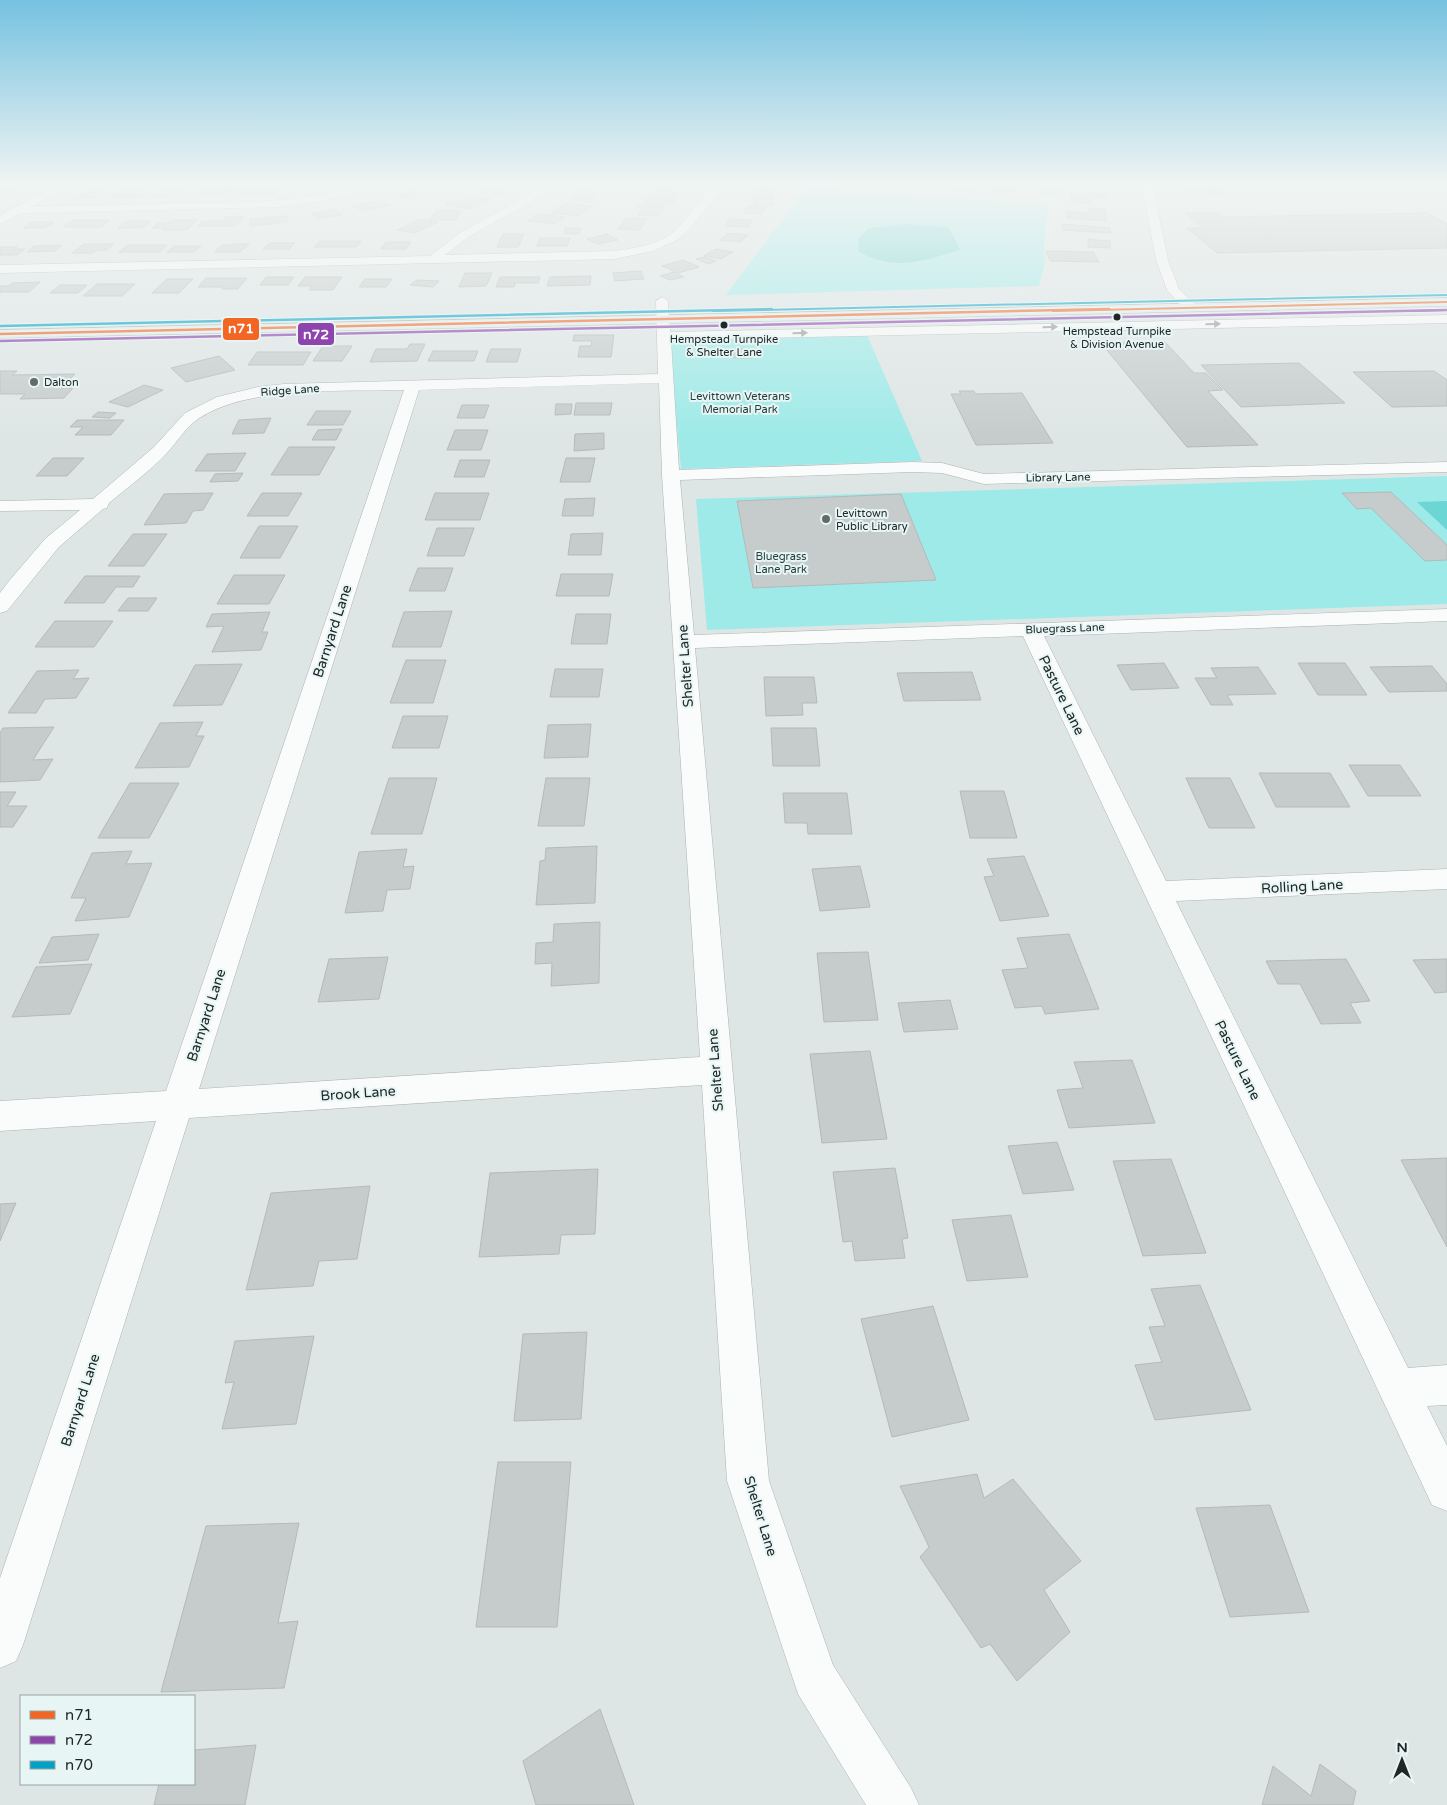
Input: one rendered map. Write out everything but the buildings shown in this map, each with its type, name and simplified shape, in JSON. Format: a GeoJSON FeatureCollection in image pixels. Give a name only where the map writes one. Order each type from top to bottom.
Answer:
{"type":"FeatureCollection","features":[{"type":"Feature","properties":{"kind":"main road"},"geometry":{"type":"LineString","coordinates":[[0,316],[663,318],[1173,290],[1447,285]]}},
{"type":"Feature","properties":{"kind":"main road"},"geometry":{"type":"LineString","coordinates":[[0,334],[1447,302]]}},
{"type":"Feature","properties":{"kind":"main road"},"geometry":{"type":"LineString","coordinates":[[1206,307],[1447,318]]}},
{"type":"Feature","properties":{"kind":"main road"},"geometry":{"type":"LineString","coordinates":[[751,317],[1018,328]]}},
{"type":"Feature","properties":{"kind":"street"},"geometry":{"type":"LineString","coordinates":[[0,269],[37,268]]}},
{"type":"Feature","properties":{"kind":"street"},"geometry":{"type":"LineString","coordinates":[[1165,268],[1173,290],[1191,308]]}},
{"type":"Feature","properties":{"kind":"street"},"geometry":{"type":"LineString","coordinates":[[663,318],[1018,328],[1447,318]]}},
{"type":"Feature","properties":{"kind":"street","name":"Shelter Lane"},"geometry":{"type":"LineString","coordinates":[[663,318],[671,475],[715,1070],[748,1481],[814,1678],[894,1805]]}},
{"type":"Feature","properties":{"kind":"street","name":"Ridge Lane"},"geometry":{"type":"LineString","coordinates":[[0,607],[52,543],[101,504],[160,451],[191,416],[222,400],[258,392],[284,389],[665,378]]}},
{"type":"Feature","properties":{"kind":"street","name":"Barnyard Lane"},"geometry":{"type":"LineString","coordinates":[[0,1645],[413,386]]}},
{"type":"Feature","properties":{"kind":"street","name":"Library Lane"},"geometry":{"type":"LineString","coordinates":[[671,475],[912,467],[942,468],[984,479],[1447,467]]}},
{"type":"Feature","properties":{"kind":"street"},"geometry":{"type":"LineString","coordinates":[[0,506],[101,504]]}},
{"type":"Feature","properties":{"kind":"street","name":"Bluegrass Lane"},"geometry":{"type":"LineString","coordinates":[[684,642],[1447,615]]}},
{"type":"Feature","properties":{"kind":"street","name":"Pasture Lane"},"geometry":{"type":"LineString","coordinates":[[1030,629],[1447,1490]]}},
{"type":"Feature","properties":{"kind":"street","name":"Rolling Lane"},"geometry":{"type":"LineString","coordinates":[[1157,892],[1447,880]]}},
{"type":"Feature","properties":{"kind":"street","name":"Brook Lane"},"geometry":{"type":"LineString","coordinates":[[0,1116],[715,1070]]}},
{"type":"Feature","properties":{"kind":"street"},"geometry":{"type":"LineString","coordinates":[[1398,1388],[1447,1385]]}},
{"type":"Feature","properties":{"kind":"green space"},"geometry":{"type":"Polygon","coordinates":[[[746,268],[1043,268],[1039,286],[726,295],[746,268]]]}},
{"type":"Feature","properties":{"kind":"green space","name":"Levittown Veterans Memorial Park"},"geometry":{"type":"Polygon","coordinates":[[[867,335],[922,461],[681,469],[669,340],[867,335]]]}},
{"type":"Feature","properties":{"kind":"green space","name":"Bluegrass Lane Park"},"geometry":{"type":"Polygon","coordinates":[[[1447,476],[1447,604],[707,630],[696,499],[1447,476]]]}},
{"type":"Feature","properties":{"kind":"shaded area"},"geometry":{"type":"Polygon","coordinates":[[[1447,501],[1447,530],[1417,502],[1447,501]]]}},
{"type":"Feature","properties":{"kind":"transit line","name":"n70"},"geometry":{"type":"LineString","coordinates":[[0,326],[1447,295]]}},
{"type":"Feature","properties":{"kind":"transit line","name":"n71"},"geometry":{"type":"LineString","coordinates":[[0,334],[1447,302]]}},
{"type":"Feature","properties":{"kind":"transit line","name":"n72"},"geometry":{"type":"LineString","coordinates":[[0,341],[1447,310]]}},
{"type":"Feature","properties":{"kind":"place","name":"Hempstead Turnpike & Division Avenue"},"geometry":{"type":"Point","coordinates":[1117,317]}},
{"type":"Feature","properties":{"kind":"place","name":"Hempstead Turnpike & Shelter Lane"},"geometry":{"type":"Point","coordinates":[724,325]}},
{"type":"Feature","properties":{"kind":"place","name":"Dalton"},"geometry":{"type":"Point","coordinates":[34,382]}},
{"type":"Feature","properties":{"kind":"place","name":"Levittown Public Library"},"geometry":{"type":"Point","coordinates":[826,519]}}]}
